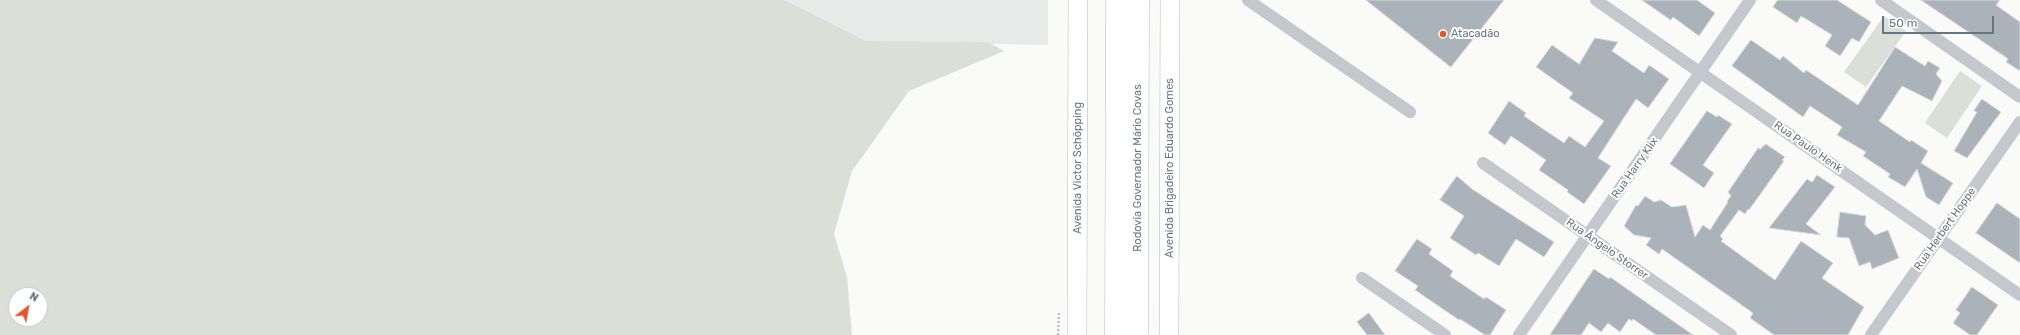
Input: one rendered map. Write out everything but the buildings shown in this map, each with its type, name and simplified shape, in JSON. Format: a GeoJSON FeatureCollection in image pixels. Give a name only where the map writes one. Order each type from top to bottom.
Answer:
{"type":"FeatureCollection","features":[{"type":"Feature","properties":{"kind":"highway","name":"Rodovia Governador Mário Covas"},"geometry":{"type":"LineString","coordinates":[[1116,0],[1116,335]]}},
{"type":"Feature","properties":{"kind":"highway","name":"Rodovia Governador Mário Covas"},"geometry":{"type":"LineString","coordinates":[[1137,335],[1138,0]]}},
{"type":"Feature","properties":{"kind":"main road","name":"Avenida Victor Schöpping"},"geometry":{"type":"LineString","coordinates":[[1077,335],[1078,0]]}},
{"type":"Feature","properties":{"kind":"main road","name":"Avenida Brigadeiro Eduardo Gomes"},"geometry":{"type":"LineString","coordinates":[[1169,335],[1170,0]]}},
{"type":"Feature","properties":{"kind":"street"},"geometry":{"type":"LineString","coordinates":[[1248,0],[1410,112]]}},
{"type":"Feature","properties":{"kind":"street","name":"Rua Paulo Henk"},"geometry":{"type":"LineString","coordinates":[[1596,0],[2020,294]]}},
{"type":"Feature","properties":{"kind":"street","name":"Rua Harry Klix"},"geometry":{"type":"LineString","coordinates":[[1519,335],[1750,0]]}},
{"type":"Feature","properties":{"kind":"street"},"geometry":{"type":"LineString","coordinates":[[1881,0],[2020,97]]}},
{"type":"Feature","properties":{"kind":"street","name":"Rua Herbert Hoppe"},"geometry":{"type":"LineString","coordinates":[[1871,335],[2020,122]]}},
{"type":"Feature","properties":{"kind":"street","name":"Rua Ângelo Storrer"},"geometry":{"type":"LineString","coordinates":[[1483,162],[1731,335]]}},
{"type":"Feature","properties":{"kind":"street"},"geometry":{"type":"LineString","coordinates":[[1362,278],[1445,335]]}},
{"type":"Feature","properties":{"kind":"shaded area"},"geometry":{"type":"Polygon","coordinates":[[[0,0],[785,0],[866,41],[988,42],[1004,51],[909,91],[852,171],[834,234],[847,277],[852,335],[0,335],[0,0]]]}},
{"type":"Feature","properties":{"kind":"shaded area"},"geometry":{"type":"Polygon","coordinates":[[[785,0],[1048,0],[1048,45],[866,41],[785,0]]]}},
{"type":"Feature","properties":{"kind":"shaded area"},"geometry":{"type":"Polygon","coordinates":[[[1884,16],[1906,31],[1866,87],[1844,72],[1884,16]]]}},
{"type":"Feature","properties":{"kind":"shaded area"},"geometry":{"type":"Polygon","coordinates":[[[1960,71],[1982,86],[1947,138],[1925,123],[1960,71]]]}},
{"type":"Feature","properties":{"kind":"place","name":"Atacadão"},"geometry":{"type":"Point","coordinates":[1443,34]}}]}
